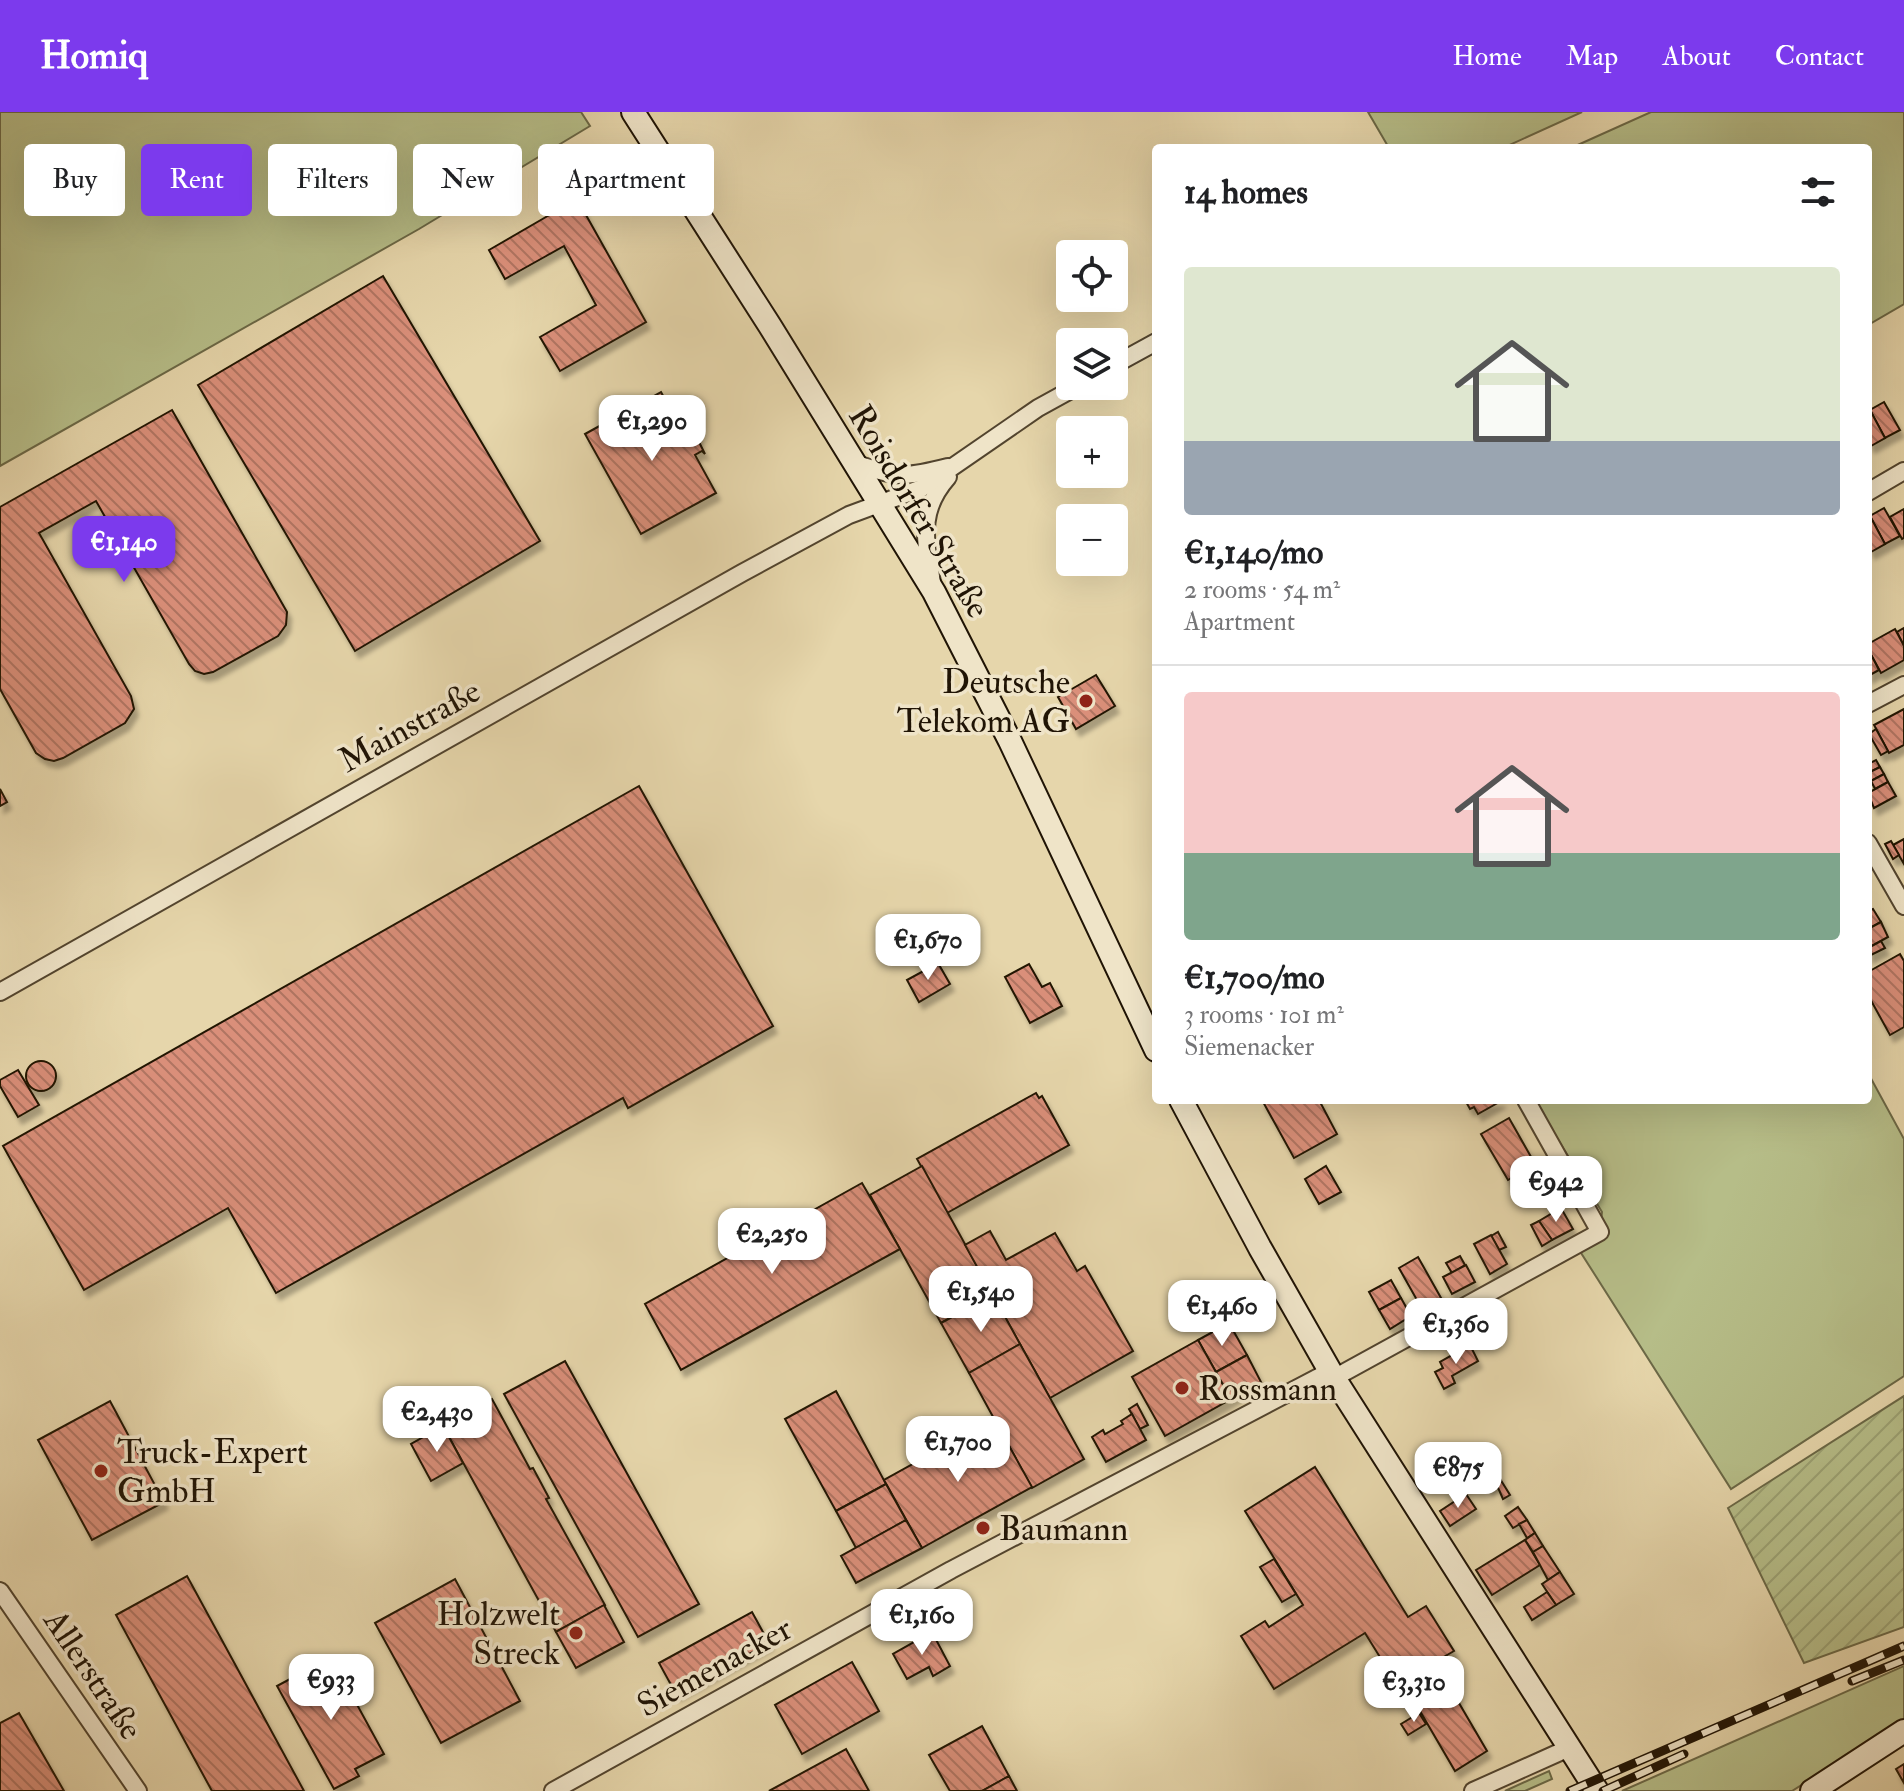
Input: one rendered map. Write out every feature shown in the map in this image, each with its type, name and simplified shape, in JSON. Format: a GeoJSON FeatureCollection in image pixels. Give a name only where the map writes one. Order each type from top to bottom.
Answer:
{"type":"FeatureCollection","features":[{"type":"Feature","properties":{"kind":"main road","name":"Roisdorfer Straße"},"geometry":{"type":"LineString","coordinates":[[633,112],[934,592],[1010,741],[1152,1042]]}},
{"type":"Feature","properties":{"kind":"main road"},"geometry":{"type":"LineString","coordinates":[[1183,1104],[1332,1375],[1597,1791]]}},
{"type":"Feature","properties":{"kind":"main road"},"geometry":{"type":"LineString","coordinates":[[1812,1791],[1904,1731]]}},
{"type":"Feature","properties":{"kind":"street"},"geometry":{"type":"LineString","coordinates":[[1128,357],[1152,344]]}},
{"type":"Feature","properties":{"kind":"street"},"geometry":{"type":"LineString","coordinates":[[934,592],[925,537],[930,503],[938,489],[961,463],[1056,398]]}},
{"type":"Feature","properties":{"kind":"street"},"geometry":{"type":"LineString","coordinates":[[853,463],[907,477],[961,463]]}},
{"type":"Feature","properties":{"kind":"street","name":"Mainstraße"},"geometry":{"type":"LineString","coordinates":[[0,992],[639,630],[849,515],[922,488],[961,463]]}},
{"type":"Feature","properties":{"kind":"street"},"geometry":{"type":"LineString","coordinates":[[1872,490],[1904,471]]}},
{"type":"Feature","properties":{"kind":"street"},"geometry":{"type":"LineString","coordinates":[[1872,702],[1904,685]]}},
{"type":"Feature","properties":{"kind":"street"},"geometry":{"type":"LineString","coordinates":[[1872,850],[1903,900]]}},
{"type":"Feature","properties":{"kind":"street","name":"Siemenacker"},"geometry":{"type":"LineString","coordinates":[[553,1791],[938,1577],[1332,1375],[1600,1232],[1528,1104]]}},
{"type":"Feature","properties":{"kind":"street","name":"Allerstraße"},"geometry":{"type":"LineString","coordinates":[[0,1591],[138,1791]]}},
{"type":"Feature","properties":{"kind":"street"},"geometry":{"type":"LineString","coordinates":[[1473,1791],[1569,1748]]}},
{"type":"Feature","properties":{"kind":"green space"},"geometry":{"type":"Polygon","coordinates":[[[0,112],[581,112],[590,126],[560,144],[538,144],[538,157],[522,167],[522,144],[413,144],[413,216],[441,216],[0,466],[0,112]]]}},
{"type":"Feature","properties":{"kind":"green space"},"geometry":{"type":"Polygon","coordinates":[[[1368,112],[1582,112],[1512,144],[1387,144],[1368,112]]]}},
{"type":"Feature","properties":{"kind":"green space"},"geometry":{"type":"Polygon","coordinates":[[[1651,112],[1904,112],[1904,304],[1872,323],[1872,144],[1580,144],[1651,112]]]}},
{"type":"Feature","properties":{"kind":"green space"},"geometry":{"type":"Polygon","coordinates":[[[1872,1080],[1904,1139],[1904,1376],[1731,1489],[1576,1245],[1600,1232],[1602,1212],[1536,1104],[1872,1104],[1872,1080]]]}},
{"type":"Feature","properties":{"kind":"green space"},"geometry":{"type":"Polygon","coordinates":[[[1904,1396],[1904,1627],[1804,1663],[1728,1508],[1904,1396]]]}},
{"type":"Feature","properties":{"kind":"green space"},"geometry":{"type":"Polygon","coordinates":[[[1904,1666],[1904,1720],[1792,1791],[1622,1791],[1904,1666]]]}},
{"type":"Feature","properties":{"kind":"green space"},"geometry":{"type":"Polygon","coordinates":[[[1549,1771],[1552,1779],[1525,1791],[1505,1791],[1549,1771]]]}},
{"type":"Feature","properties":{"kind":"building"},"geometry":{"type":"Polygon","coordinates":[[[548,216],[587,216],[646,322],[560,371],[540,337],[596,305],[564,246],[505,279],[489,250],[548,216]]]}},
{"type":"Feature","properties":{"kind":"building"},"geometry":{"type":"Polygon","coordinates":[[[383,276],[540,541],[355,651],[198,385],[383,276]]]}},
{"type":"Feature","properties":{"kind":"building"},"geometry":{"type":"Polygon","coordinates":[[[661,392],[683,433],[690,430],[690,425],[705,454],[702,451],[695,455],[716,493],[641,534],[585,434],[661,392]]]}},
{"type":"Feature","properties":{"kind":"building"},"geometry":{"type":"Polygon","coordinates":[[[1884,402],[1900,430],[1885,438],[1872,409],[1884,402]]]}},
{"type":"Feature","properties":{"kind":"building"},"geometry":{"type":"Polygon","coordinates":[[[172,410],[287,612],[286,625],[278,636],[213,672],[204,674],[195,671],[96,501],[39,533],[131,696],[134,709],[125,723],[63,758],[54,761],[45,759],[36,753],[0,689],[0,507],[172,410]]]}},
{"type":"Feature","properties":{"kind":"building"},"geometry":{"type":"Polygon","coordinates":[[[1872,414],[1885,438],[1872,445],[1872,414]]]}},
{"type":"Feature","properties":{"kind":"building"},"geometry":{"type":"Polygon","coordinates":[[[1884,508],[1900,536],[1885,544],[1872,515],[1884,508]]]}},
{"type":"Feature","properties":{"kind":"building"},"geometry":{"type":"Polygon","coordinates":[[[1904,509],[1904,538],[1902,539],[1890,517],[1904,509]]]}},
{"type":"Feature","properties":{"kind":"building"},"geometry":{"type":"Polygon","coordinates":[[[1872,520],[1885,544],[1872,551],[1872,520]]]}},
{"type":"Feature","properties":{"kind":"building"},"geometry":{"type":"Polygon","coordinates":[[[1904,628],[1904,646],[1897,632],[1904,628]]]}},
{"type":"Feature","properties":{"kind":"building"},"geometry":{"type":"Polygon","coordinates":[[[1895,629],[1904,646],[1904,660],[1881,673],[1872,656],[1872,642],[1895,629]]]}},
{"type":"Feature","properties":{"kind":"building"},"geometry":{"type":"Polygon","coordinates":[[[1872,657],[1879,670],[1872,674],[1872,657]]]}},
{"type":"Feature","properties":{"kind":"building","name":"Deutsche Telekom AG"},"geometry":{"type":"Polygon","coordinates":[[[1096,675],[1115,706],[1076,729],[1058,697],[1096,675]]]}},
{"type":"Feature","properties":{"kind":"building"},"geometry":{"type":"Polygon","coordinates":[[[1904,709],[1904,745],[1889,753],[1874,725],[1904,709]]]}},
{"type":"Feature","properties":{"kind":"building"},"geometry":{"type":"Polygon","coordinates":[[[1876,729],[1888,751],[1881,755],[1872,739],[1872,732],[1876,729]]]}},
{"type":"Feature","properties":{"kind":"building"},"geometry":{"type":"Polygon","coordinates":[[[1876,760],[1880,767],[1872,771],[1872,762],[1876,760]]]}},
{"type":"Feature","properties":{"kind":"building"},"geometry":{"type":"Polygon","coordinates":[[[1880,767],[1884,774],[1872,780],[1872,771],[1880,767]]]}},
{"type":"Feature","properties":{"kind":"building"},"geometry":{"type":"Polygon","coordinates":[[[1884,774],[1888,782],[1875,789],[1872,780],[1884,774]]]}},
{"type":"Feature","properties":{"kind":"building"},"geometry":{"type":"Polygon","coordinates":[[[1888,782],[1896,796],[1874,808],[1872,791],[1888,782]]]}},
{"type":"Feature","properties":{"kind":"building"},"geometry":{"type":"Polygon","coordinates":[[[639,786],[773,1026],[628,1108],[623,1098],[276,1293],[228,1208],[84,1290],[3,1146],[639,786]]]}},
{"type":"Feature","properties":{"kind":"building"},"geometry":{"type":"Polygon","coordinates":[[[0,789],[7,802],[0,806],[0,789]]]}},
{"type":"Feature","properties":{"kind":"building"},"geometry":{"type":"Polygon","coordinates":[[[1904,839],[1904,864],[1893,845],[1904,839]]]}},
{"type":"Feature","properties":{"kind":"building"},"geometry":{"type":"Polygon","coordinates":[[[1891,841],[1899,855],[1893,859],[1885,844],[1891,841]]]}},
{"type":"Feature","properties":{"kind":"building"},"geometry":{"type":"Polygon","coordinates":[[[1872,909],[1881,922],[1872,927],[1872,909]]]}},
{"type":"Feature","properties":{"kind":"building"},"geometry":{"type":"Polygon","coordinates":[[[1881,922],[1888,937],[1872,946],[1872,927],[1881,922]]]}},
{"type":"Feature","properties":{"kind":"building"},"geometry":{"type":"Polygon","coordinates":[[[1881,941],[1885,948],[1872,954],[1872,946],[1881,941]]]}},
{"type":"Feature","properties":{"kind":"building"},"geometry":{"type":"Polygon","coordinates":[[[1900,954],[1904,961],[1904,1027],[1890,1035],[1872,1002],[1872,970],[1900,954]]]}},
{"type":"Feature","properties":{"kind":"building"},"geometry":{"type":"Polygon","coordinates":[[[938,963],[950,984],[919,1002],[907,980],[938,963]]]}},
{"type":"Feature","properties":{"kind":"building"},"geometry":{"type":"Polygon","coordinates":[[[1029,964],[1042,987],[1050,983],[1062,1006],[1030,1023],[1005,977],[1029,964]]]}},
{"type":"Feature","properties":{"kind":"building"},"geometry":{"type":"Polygon","coordinates":[[[41,1061],[51,1066],[56,1076],[51,1086],[41,1091],[31,1086],[26,1076],[31,1066],[41,1061]]]}},
{"type":"Feature","properties":{"kind":"building"},"geometry":{"type":"Polygon","coordinates":[[[18,1070],[39,1105],[18,1117],[0,1086],[0,1080],[18,1070]]]}},
{"type":"Feature","properties":{"kind":"building"},"geometry":{"type":"Polygon","coordinates":[[[1036,1093],[1039,1098],[1042,1096],[1069,1145],[947,1213],[917,1159],[1036,1093]]]}},
{"type":"Feature","properties":{"kind":"building"},"geometry":{"type":"Polygon","coordinates":[[[1264,1104],[1321,1104],[1337,1134],[1294,1158],[1264,1104]]]}},
{"type":"Feature","properties":{"kind":"building"},"geometry":{"type":"Polygon","coordinates":[[[1467,1104],[1496,1104],[1478,1114],[1474,1107],[1470,1109],[1467,1104]]]}},
{"type":"Feature","properties":{"kind":"building"},"geometry":{"type":"Polygon","coordinates":[[[1509,1118],[1535,1164],[1508,1180],[1481,1134],[1509,1118]]]}},
{"type":"Feature","properties":{"kind":"building"},"geometry":{"type":"Polygon","coordinates":[[[922,1166],[993,1295],[941,1323],[870,1195],[922,1166]]]}},
{"type":"Feature","properties":{"kind":"building"},"geometry":{"type":"Polygon","coordinates":[[[1326,1166],[1341,1192],[1319,1204],[1305,1179],[1326,1166]]]}},
{"type":"Feature","properties":{"kind":"building"},"geometry":{"type":"Polygon","coordinates":[[[862,1183],[900,1249],[681,1370],[645,1304],[862,1183]]]}},
{"type":"Feature","properties":{"kind":"building"},"geometry":{"type":"Polygon","coordinates":[[[1561,1208],[1573,1229],[1552,1240],[1539,1221],[1561,1208]]]}},
{"type":"Feature","properties":{"kind":"building"},"geometry":{"type":"Polygon","coordinates":[[[1539,1221],[1552,1240],[1542,1246],[1531,1225],[1539,1221]]]}},
{"type":"Feature","properties":{"kind":"building"},"geometry":{"type":"Polygon","coordinates":[[[990,1231],[1006,1260],[1055,1233],[1077,1271],[1085,1266],[1133,1351],[1050,1398],[965,1245],[990,1231]]]}},
{"type":"Feature","properties":{"kind":"building"},"geometry":{"type":"Polygon","coordinates":[[[1498,1232],[1506,1247],[1499,1250],[1491,1236],[1498,1232]]]}},
{"type":"Feature","properties":{"kind":"building"},"geometry":{"type":"Polygon","coordinates":[[[1491,1235],[1507,1264],[1490,1274],[1474,1244],[1491,1235]]]}},
{"type":"Feature","properties":{"kind":"building"},"geometry":{"type":"Polygon","coordinates":[[[1460,1256],[1465,1265],[1452,1273],[1446,1263],[1460,1256]]]}},
{"type":"Feature","properties":{"kind":"building"},"geometry":{"type":"Polygon","coordinates":[[[1418,1257],[1441,1298],[1422,1309],[1399,1268],[1418,1257]]]}},
{"type":"Feature","properties":{"kind":"building"},"geometry":{"type":"Polygon","coordinates":[[[1466,1265],[1475,1282],[1452,1294],[1443,1277],[1466,1265]]]}},
{"type":"Feature","properties":{"kind":"building"},"geometry":{"type":"Polygon","coordinates":[[[1391,1280],[1401,1298],[1379,1310],[1369,1292],[1391,1280]]]}},
{"type":"Feature","properties":{"kind":"building"},"geometry":{"type":"Polygon","coordinates":[[[993,1295],[1020,1344],[969,1373],[941,1323],[993,1295]]]}},
{"type":"Feature","properties":{"kind":"building"},"geometry":{"type":"Polygon","coordinates":[[[1401,1298],[1411,1316],[1390,1329],[1379,1310],[1401,1298]]]}},
{"type":"Feature","properties":{"kind":"building"},"geometry":{"type":"Polygon","coordinates":[[[1229,1323],[1247,1355],[1216,1372],[1198,1340],[1229,1323]]]}},
{"type":"Feature","properties":{"kind":"building","name":"Rossmann"},"geometry":{"type":"Polygon","coordinates":[[[1198,1340],[1231,1399],[1165,1436],[1132,1377],[1198,1340]]]}},
{"type":"Feature","properties":{"kind":"building"},"geometry":{"type":"Polygon","coordinates":[[[1020,1344],[1084,1459],[1032,1488],[969,1373],[1020,1344]]]}},
{"type":"Feature","properties":{"kind":"building"},"geometry":{"type":"Polygon","coordinates":[[[1470,1345],[1478,1361],[1452,1376],[1455,1383],[1444,1389],[1435,1372],[1443,1368],[1440,1362],[1470,1345]]]}},
{"type":"Feature","properties":{"kind":"building"},"geometry":{"type":"Polygon","coordinates":[[[1247,1355],[1261,1382],[1231,1399],[1216,1372],[1247,1355]]]}},
{"type":"Feature","properties":{"kind":"building"},"geometry":{"type":"Polygon","coordinates":[[[565,1361],[699,1604],[638,1637],[504,1394],[565,1361]]]}},
{"type":"Feature","properties":{"kind":"building"},"geometry":{"type":"Polygon","coordinates":[[[836,1391],[886,1484],[836,1511],[785,1419],[836,1391]]]}},
{"type":"Feature","properties":{"kind":"building"},"geometry":{"type":"Polygon","coordinates":[[[492,1399],[530,1469],[533,1468],[549,1498],[546,1499],[605,1605],[556,1632],[443,1426],[492,1399]]]}},
{"type":"Feature","properties":{"kind":"building","name":"Truck-Expert GmbH"},"geometry":{"type":"Polygon","coordinates":[[[110,1401],[164,1502],[92,1540],[38,1440],[110,1401]]]}},
{"type":"Feature","properties":{"kind":"building"},"geometry":{"type":"Polygon","coordinates":[[[1137,1404],[1148,1425],[1140,1429],[1129,1409],[1137,1404]]]}},
{"type":"Feature","properties":{"kind":"building"},"geometry":{"type":"Polygon","coordinates":[[[1132,1414],[1146,1440],[1106,1462],[1092,1437],[1123,1424],[1121,1421],[1132,1414]]]}},
{"type":"Feature","properties":{"kind":"building"},"geometry":{"type":"Polygon","coordinates":[[[994,1419],[1032,1487],[922,1548],[884,1480],[994,1419]]]}},
{"type":"Feature","properties":{"kind":"building"},"geometry":{"type":"Polygon","coordinates":[[[443,1426],[463,1463],[431,1481],[411,1444],[443,1426]]]}},
{"type":"Feature","properties":{"kind":"building"},"geometry":{"type":"Polygon","coordinates":[[[1315,1467],[1408,1617],[1426,1606],[1454,1651],[1435,1662],[1487,1751],[1455,1771],[1403,1682],[1398,1686],[1365,1633],[1274,1689],[1241,1636],[1265,1621],[1269,1627],[1303,1605],[1245,1511],[1315,1467]]]}},
{"type":"Feature","properties":{"kind":"building"},"geometry":{"type":"Polygon","coordinates":[[[1497,1474],[1510,1495],[1503,1499],[1496,1483],[1489,1488],[1485,1482],[1497,1474]]]}},
{"type":"Feature","properties":{"kind":"building"},"geometry":{"type":"Polygon","coordinates":[[[886,1484],[906,1520],[856,1548],[836,1511],[886,1484]]]}},
{"type":"Feature","properties":{"kind":"building"},"geometry":{"type":"Polygon","coordinates":[[[1466,1494],[1476,1509],[1450,1526],[1440,1511],[1466,1494]]]}},
{"type":"Feature","properties":{"kind":"building"},"geometry":{"type":"Polygon","coordinates":[[[1518,1507],[1527,1520],[1513,1528],[1505,1516],[1518,1507]]]}},
{"type":"Feature","properties":{"kind":"building"},"geometry":{"type":"Polygon","coordinates":[[[906,1520],[922,1548],[856,1583],[841,1556],[906,1520]]]}},
{"type":"Feature","properties":{"kind":"building"},"geometry":{"type":"Polygon","coordinates":[[[1527,1520],[1535,1533],[1527,1538],[1519,1524],[1527,1520]]]}},
{"type":"Feature","properties":{"kind":"building"},"geometry":{"type":"Polygon","coordinates":[[[1535,1533],[1543,1546],[1533,1552],[1525,1540],[1535,1533]]]}},
{"type":"Feature","properties":{"kind":"building"},"geometry":{"type":"Polygon","coordinates":[[[1525,1540],[1540,1565],[1492,1595],[1476,1570],[1525,1540]]]}},
{"type":"Feature","properties":{"kind":"building"},"geometry":{"type":"Polygon","coordinates":[[[1543,1546],[1560,1572],[1548,1580],[1533,1552],[1543,1546]]]}},
{"type":"Feature","properties":{"kind":"building"},"geometry":{"type":"Polygon","coordinates":[[[1274,1559],[1296,1594],[1282,1602],[1260,1567],[1274,1559]]]}},
{"type":"Feature","properties":{"kind":"building"},"geometry":{"type":"Polygon","coordinates":[[[1560,1572],[1574,1594],[1556,1605],[1542,1584],[1560,1572]]]}},
{"type":"Feature","properties":{"kind":"building"},"geometry":{"type":"Polygon","coordinates":[[[187,1576],[304,1791],[212,1791],[116,1615],[187,1576]]]}},
{"type":"Feature","properties":{"kind":"building"},"geometry":{"type":"Polygon","coordinates":[[[455,1579],[520,1701],[441,1743],[375,1623],[455,1579]]]}},
{"type":"Feature","properties":{"kind":"building"},"geometry":{"type":"Polygon","coordinates":[[[1547,1592],[1556,1605],[1532,1620],[1524,1607],[1547,1592]]]}},
{"type":"Feature","properties":{"kind":"building"},"geometry":{"type":"Polygon","coordinates":[[[604,1605],[624,1642],[576,1668],[556,1632],[604,1605]]]}},
{"type":"Feature","properties":{"kind":"building"},"geometry":{"type":"Polygon","coordinates":[[[752,1612],[769,1643],[676,1694],[659,1663],[752,1612]]]}},
{"type":"Feature","properties":{"kind":"building"},"geometry":{"type":"Polygon","coordinates":[[[932,1632],[950,1666],[933,1676],[929,1667],[907,1679],[893,1654],[932,1632]]]}},
{"type":"Feature","properties":{"kind":"building"},"geometry":{"type":"Polygon","coordinates":[[[331,1657],[384,1754],[355,1769],[359,1776],[334,1789],[277,1686],[331,1657]]]}},
{"type":"Feature","properties":{"kind":"building"},"geometry":{"type":"Polygon","coordinates":[[[852,1662],[879,1711],[802,1754],[775,1705],[852,1662]]]}},
{"type":"Feature","properties":{"kind":"building"},"geometry":{"type":"Polygon","coordinates":[[[19,1713],[64,1791],[0,1791],[0,1723],[19,1713]]]}},
{"type":"Feature","properties":{"kind":"building"},"geometry":{"type":"Polygon","coordinates":[[[1419,1713],[1426,1724],[1408,1735],[1401,1724],[1419,1713]]]}},
{"type":"Feature","properties":{"kind":"building"},"geometry":{"type":"Polygon","coordinates":[[[982,1726],[1009,1776],[982,1791],[950,1791],[929,1755],[982,1726]]]}},
{"type":"Feature","properties":{"kind":"building"},"geometry":{"type":"Polygon","coordinates":[[[846,1749],[869,1791],[769,1791],[846,1749]]]}},
{"type":"Feature","properties":{"kind":"building"},"geometry":{"type":"Polygon","coordinates":[[[1904,1764],[1904,1783],[1896,1769],[1904,1764]]]}},
{"type":"Feature","properties":{"kind":"building"},"geometry":{"type":"Polygon","coordinates":[[[1009,1776],[1017,1791],[982,1791],[1009,1776]]]}},
{"type":"Feature","properties":{"kind":"railway"},"geometry":{"type":"LineString","coordinates":[[1570,1791],[1904,1646]]}},
{"type":"Feature","properties":{"kind":"railway"},"geometry":{"type":"LineString","coordinates":[[1852,1681],[1904,1660]]}},
{"type":"Feature","properties":{"kind":"railway"},"geometry":{"type":"LineString","coordinates":[[1603,1791],[1684,1754]]}},
{"type":"Feature","properties":{"kind":"place","name":"Deutsche Telekom AG"},"geometry":{"type":"Point","coordinates":[1086,701]}},
{"type":"Feature","properties":{"kind":"place","name":"Rossmann"},"geometry":{"type":"Point","coordinates":[1182,1388]}},
{"type":"Feature","properties":{"kind":"place","name":"Truck-Expert GmbH"},"geometry":{"type":"Point","coordinates":[101,1471]}},
{"type":"Feature","properties":{"kind":"place","name":"Baumann"},"geometry":{"type":"Point","coordinates":[983,1528]}},
{"type":"Feature","properties":{"kind":"place","name":"Holzwelt Streck"},"geometry":{"type":"Point","coordinates":[576,1633]}}]}
